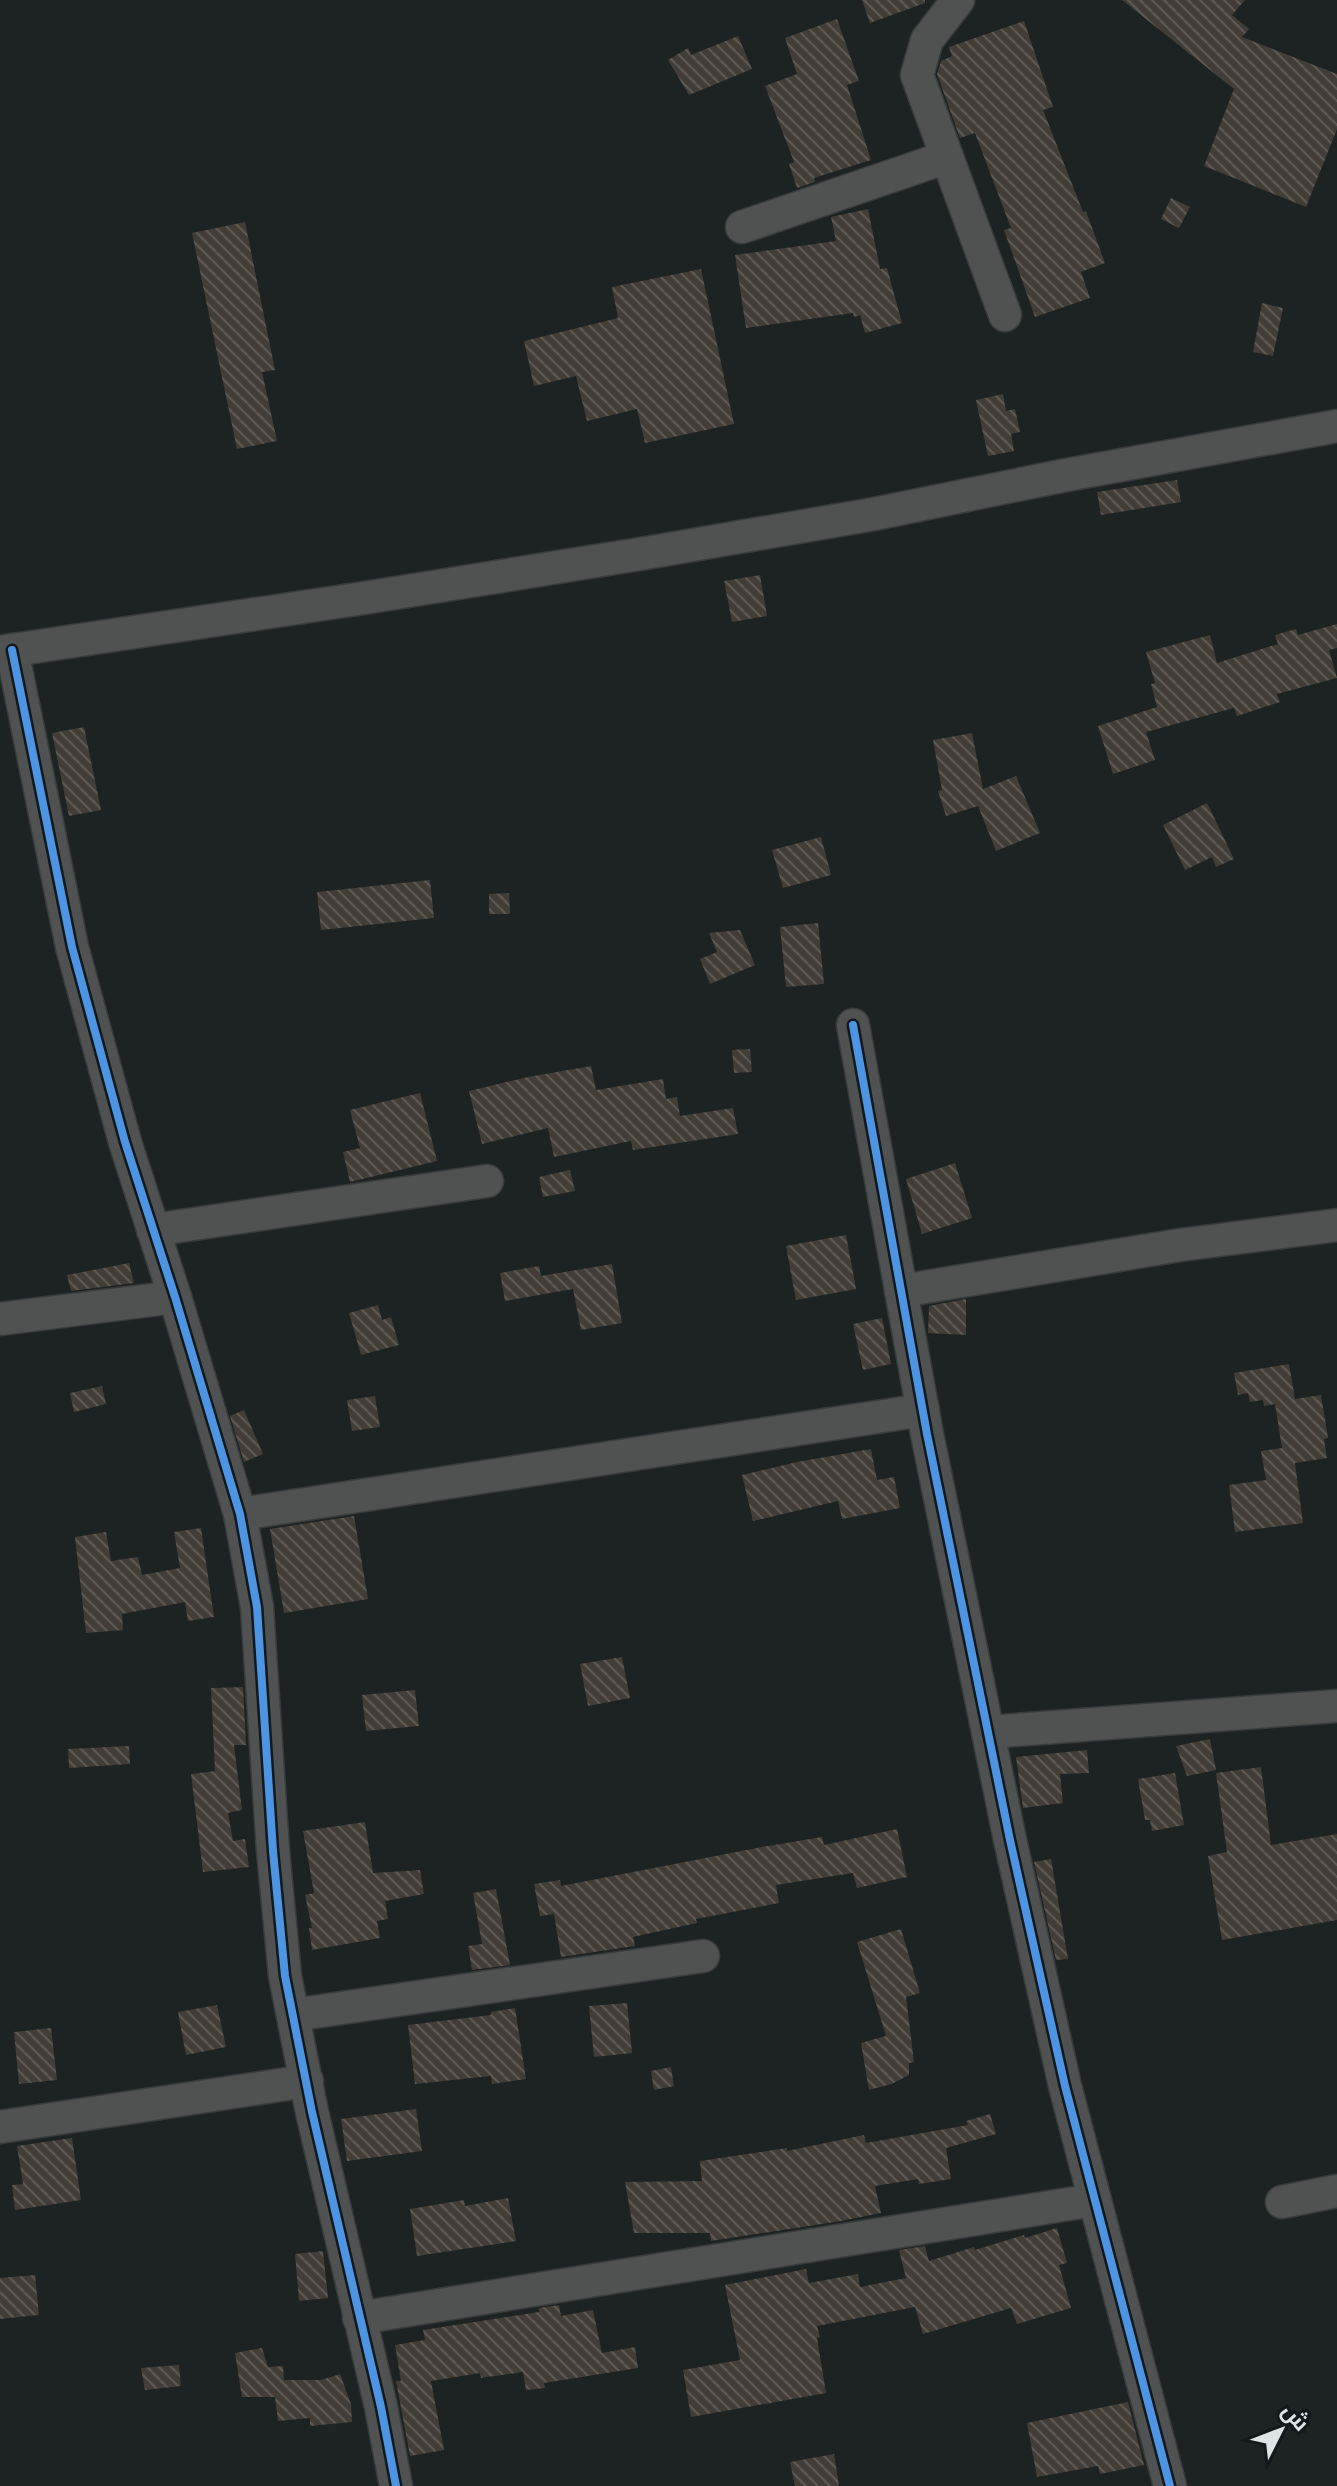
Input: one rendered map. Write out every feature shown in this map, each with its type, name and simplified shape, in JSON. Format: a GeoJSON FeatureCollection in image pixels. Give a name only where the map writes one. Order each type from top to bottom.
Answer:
{"type":"FeatureCollection","features":[{"type":"Feature","properties":{"kind":"street"},"geometry":{"type":"LineString","coordinates":[[958,0],[927,40],[917,75],[1005,315]]}},
{"type":"Feature","properties":{"kind":"street"},"geometry":{"type":"LineString","coordinates":[[742,227],[947,157]]}},
{"type":"Feature","properties":{"kind":"street"},"geometry":{"type":"LineString","coordinates":[[396,2486],[312,2112],[285,1976],[273,1851],[257,1607],[240,1514],[125,1142],[72,947],[6,651],[646,553],[874,514],[1061,476],[1337,426]]}},
{"type":"Feature","properties":{"kind":"street"},"geometry":{"type":"LineString","coordinates":[[853,1025],[923,1410],[988,1732],[1065,2086],[1170,2486]]}},
{"type":"Feature","properties":{"kind":"street"},"geometry":{"type":"LineString","coordinates":[[153,1230],[487,1181]]}},
{"type":"Feature","properties":{"kind":"street"},"geometry":{"type":"LineString","coordinates":[[901,1291],[1180,1245],[1337,1225]]}},
{"type":"Feature","properties":{"kind":"street"},"geometry":{"type":"LineString","coordinates":[[0,1319],[175,1297]]}},
{"type":"Feature","properties":{"kind":"street"},"geometry":{"type":"LineString","coordinates":[[240,1514],[923,1410]]}},
{"type":"Feature","properties":{"kind":"street"},"geometry":{"type":"LineString","coordinates":[[988,1732],[1337,1706]]}},
{"type":"Feature","properties":{"kind":"street"},"geometry":{"type":"LineString","coordinates":[[293,2015],[703,1956]]}},
{"type":"Feature","properties":{"kind":"street"},"geometry":{"type":"LineString","coordinates":[[0,2127],[307,2081]]}},
{"type":"Feature","properties":{"kind":"street"},"geometry":{"type":"LineString","coordinates":[[1282,2202],[1337,2191]]}},
{"type":"Feature","properties":{"kind":"street"},"geometry":{"type":"LineString","coordinates":[[359,2318],[1094,2200]]}},
{"type":"Feature","properties":{"kind":"building"},"geometry":{"type":"Polygon","coordinates":[[[862,0],[925,0],[925,3],[870,23],[862,0]]]}},
{"type":"Feature","properties":{"kind":"building"},"geometry":{"type":"Polygon","coordinates":[[[1122,0],[1245,0],[1232,15],[1249,29],[1242,37],[1337,74],[1337,129],[1306,207],[1204,166],[1234,89],[1122,0]]]}},
{"type":"Feature","properties":{"kind":"building"},"geometry":{"type":"Polygon","coordinates":[[[837,19],[859,81],[847,85],[871,160],[814,178],[815,182],[797,188],[789,164],[794,162],[765,86],[797,74],[785,38],[837,19]]]}},
{"type":"Feature","properties":{"kind":"building"},"geometry":{"type":"Polygon","coordinates":[[[1024,21],[1053,107],[1043,110],[1105,263],[1081,272],[1090,298],[1035,317],[1004,230],[1011,228],[975,133],[960,138],[937,74],[941,61],[952,56],[949,47],[1024,21]]]}},
{"type":"Feature","properties":{"kind":"building"},"geometry":{"type":"Polygon","coordinates":[[[738,36],[752,69],[689,95],[668,60],[688,48],[691,55],[738,36]]]}},
{"type":"Feature","properties":{"kind":"building"},"geometry":{"type":"Polygon","coordinates":[[[1171,198],[1190,207],[1179,228],[1161,219],[1171,198]]]}},
{"type":"Feature","properties":{"kind":"building"},"geometry":{"type":"Polygon","coordinates":[[[868,209],[880,269],[887,268],[902,323],[865,333],[860,315],[854,317],[853,313],[746,328],[735,255],[836,241],[831,217],[868,209]]]}},
{"type":"Feature","properties":{"kind":"building"},"geometry":{"type":"Polygon","coordinates":[[[245,222],[275,370],[262,372],[277,441],[237,449],[192,233],[245,222]]]}},
{"type":"Feature","properties":{"kind":"building"},"geometry":{"type":"Polygon","coordinates":[[[701,269],[734,424],[645,443],[637,409],[587,421],[576,376],[534,386],[524,341],[618,318],[612,287],[701,269]]]}},
{"type":"Feature","properties":{"kind":"building"},"geometry":{"type":"Polygon","coordinates":[[[1262,303],[1283,308],[1273,356],[1253,352],[1262,303]]]}},
{"type":"Feature","properties":{"kind":"building"},"geometry":{"type":"Polygon","coordinates":[[[1003,394],[1006,411],[1015,409],[1020,432],[1011,434],[1014,451],[988,456],[976,400],[1003,394]]]}},
{"type":"Feature","properties":{"kind":"building"},"geometry":{"type":"Polygon","coordinates":[[[1177,480],[1181,502],[1101,515],[1097,492],[1177,480]]]}},
{"type":"Feature","properties":{"kind":"building"},"geometry":{"type":"Polygon","coordinates":[[[760,575],[767,616],[732,622],[724,581],[760,575]]]}},
{"type":"Feature","properties":{"kind":"building"},"geometry":{"type":"Polygon","coordinates":[[[1337,624],[1337,648],[1329,650],[1337,678],[1277,694],[1280,702],[1237,716],[1234,708],[1146,732],[1155,760],[1113,774],[1098,726],[1157,707],[1151,684],[1155,683],[1146,652],[1210,635],[1217,663],[1278,644],[1275,635],[1296,629],[1298,635],[1337,624]]]}},
{"type":"Feature","properties":{"kind":"building"},"geometry":{"type":"Polygon","coordinates":[[[84,727],[101,810],[69,816],[52,733],[84,727]]]}},
{"type":"Feature","properties":{"kind":"building"},"geometry":{"type":"Polygon","coordinates":[[[972,733],[983,789],[1016,776],[1040,833],[996,851],[978,806],[946,816],[938,791],[942,790],[933,740],[972,733]]]}},
{"type":"Feature","properties":{"kind":"building"},"geometry":{"type":"Polygon","coordinates":[[[1207,803],[1234,859],[1216,867],[1212,857],[1185,870],[1163,825],[1207,803]]]}},
{"type":"Feature","properties":{"kind":"building"},"geometry":{"type":"Polygon","coordinates":[[[821,837],[831,875],[783,888],[772,850],[821,837]]]}},
{"type":"Feature","properties":{"kind":"building"},"geometry":{"type":"Polygon","coordinates":[[[430,880],[434,918],[321,930],[317,892],[430,880]]]}},
{"type":"Feature","properties":{"kind":"building"},"geometry":{"type":"Polygon","coordinates":[[[509,893],[510,914],[489,914],[489,894],[509,893]]]}},
{"type":"Feature","properties":{"kind":"building"},"geometry":{"type":"Polygon","coordinates":[[[818,923],[824,984],[786,987],[780,927],[818,923]]]}},
{"type":"Feature","properties":{"kind":"building"},"geometry":{"type":"Polygon","coordinates":[[[740,930],[755,965],[710,984],[700,959],[717,952],[709,933],[740,930]]]}},
{"type":"Feature","properties":{"kind":"building"},"geometry":{"type":"Polygon","coordinates":[[[750,1049],[752,1072],[734,1073],[732,1050],[750,1049]]]}},
{"type":"Feature","properties":{"kind":"building"},"geometry":{"type":"Polygon","coordinates":[[[591,1066],[596,1090],[663,1079],[666,1099],[677,1097],[680,1116],[733,1108],[738,1134],[633,1150],[631,1141],[554,1157],[548,1128],[482,1144],[469,1091],[591,1066]]]}},
{"type":"Feature","properties":{"kind":"building"},"geometry":{"type":"Polygon","coordinates":[[[420,1093],[437,1161],[350,1182],[343,1152],[360,1148],[350,1110],[420,1093]]]}},
{"type":"Feature","properties":{"kind":"building"},"geometry":{"type":"Polygon","coordinates":[[[955,1163],[972,1218],[922,1234],[906,1179],[955,1163]]]}},
{"type":"Feature","properties":{"kind":"building"},"geometry":{"type":"Polygon","coordinates":[[[570,1170],[575,1191],[543,1197],[539,1177],[570,1170]]]}},
{"type":"Feature","properties":{"kind":"building"},"geometry":{"type":"Polygon","coordinates":[[[846,1235],[856,1289],[796,1300],[786,1246],[846,1235]]]}},
{"type":"Feature","properties":{"kind":"building"},"geometry":{"type":"Polygon","coordinates":[[[129,1263],[134,1283],[71,1291],[67,1275],[129,1263]]]}},
{"type":"Feature","properties":{"kind":"building"},"geometry":{"type":"Polygon","coordinates":[[[612,1264],[622,1323],[581,1330],[573,1289],[505,1301],[500,1273],[539,1266],[541,1276],[612,1264]]]}},
{"type":"Feature","properties":{"kind":"building"},"geometry":{"type":"Polygon","coordinates":[[[966,1299],[966,1335],[928,1333],[929,1306],[966,1299]]]}},
{"type":"Feature","properties":{"kind":"building"},"geometry":{"type":"Polygon","coordinates":[[[378,1305],[382,1320],[391,1317],[399,1345],[361,1355],[349,1313],[378,1305]]]}},
{"type":"Feature","properties":{"kind":"building"},"geometry":{"type":"Polygon","coordinates":[[[882,1318],[891,1364],[863,1370],[853,1324],[882,1318]]]}},
{"type":"Feature","properties":{"kind":"building"},"geometry":{"type":"Polygon","coordinates":[[[1289,1364],[1295,1399],[1321,1395],[1328,1438],[1324,1439],[1327,1458],[1295,1463],[1303,1523],[1235,1532],[1229,1485],[1266,1480],[1261,1451],[1282,1448],[1275,1404],[1264,1406],[1263,1400],[1250,1402],[1248,1393],[1238,1395],[1234,1373],[1289,1364]]]}},
{"type":"Feature","properties":{"kind":"building"},"geometry":{"type":"Polygon","coordinates":[[[102,1386],[106,1404],[74,1412],[70,1393],[102,1386]]]}},
{"type":"Feature","properties":{"kind":"building"},"geometry":{"type":"Polygon","coordinates":[[[375,1396],[380,1427],[352,1431],[347,1400],[375,1396]]]}},
{"type":"Feature","properties":{"kind":"building"},"geometry":{"type":"Polygon","coordinates":[[[244,1410],[263,1454],[244,1462],[230,1416],[244,1410]]]}},
{"type":"Feature","properties":{"kind":"building"},"geometry":{"type":"Polygon","coordinates":[[[871,1449],[877,1480],[894,1477],[900,1508],[842,1519],[838,1501],[753,1521],[742,1475],[871,1449]]]}},
{"type":"Feature","properties":{"kind":"building"},"geometry":{"type":"Polygon","coordinates":[[[354,1516],[368,1599],[284,1613],[270,1529],[354,1516]]]}},
{"type":"Feature","properties":{"kind":"building"},"geometry":{"type":"Polygon","coordinates":[[[201,1528],[214,1617],[188,1621],[185,1602],[122,1614],[123,1630],[86,1633],[75,1537],[106,1532],[111,1561],[138,1557],[142,1575],[180,1568],[174,1532],[201,1528]]]}},
{"type":"Feature","properties":{"kind":"building"},"geometry":{"type":"Polygon","coordinates":[[[622,1657],[630,1698],[588,1706],[580,1664],[622,1657]]]}},
{"type":"Feature","properties":{"kind":"building"},"geometry":{"type":"Polygon","coordinates":[[[243,1687],[246,1745],[234,1745],[242,1810],[228,1813],[233,1841],[245,1839],[249,1867],[203,1872],[191,1774],[215,1771],[211,1688],[243,1687]]]}},
{"type":"Feature","properties":{"kind":"building"},"geometry":{"type":"Polygon","coordinates":[[[415,1690],[419,1726],[366,1731],[362,1695],[415,1690]]]}},
{"type":"Feature","properties":{"kind":"building"},"geometry":{"type":"Polygon","coordinates":[[[1210,1739],[1216,1770],[1187,1776],[1176,1746],[1210,1739]]]}},
{"type":"Feature","properties":{"kind":"building"},"geometry":{"type":"Polygon","coordinates":[[[129,1746],[130,1764],[69,1768],[68,1749],[129,1746]]]}},
{"type":"Feature","properties":{"kind":"building"},"geometry":{"type":"Polygon","coordinates":[[[1087,1750],[1089,1773],[1060,1774],[1063,1803],[1023,1808],[1016,1757],[1087,1750]]]}},
{"type":"Feature","properties":{"kind":"building"},"geometry":{"type":"Polygon","coordinates":[[[1261,1767],[1271,1845],[1337,1834],[1337,1920],[1222,1940],[1208,1856],[1227,1852],[1216,1773],[1261,1767]]]}},
{"type":"Feature","properties":{"kind":"building"},"geometry":{"type":"Polygon","coordinates":[[[1175,1773],[1184,1825],[1152,1831],[1150,1820],[1145,1820],[1138,1779],[1175,1773]]]}},
{"type":"Feature","properties":{"kind":"building"},"geometry":{"type":"Polygon","coordinates":[[[365,1822],[373,1873],[420,1870],[424,1894],[385,1901],[388,1919],[377,1921],[380,1938],[312,1950],[309,1928],[312,1928],[305,1895],[314,1893],[303,1831],[365,1822]]]}},
{"type":"Feature","properties":{"kind":"building"},"geometry":{"type":"Polygon","coordinates":[[[897,1829],[907,1877],[857,1888],[853,1873],[776,1885],[779,1903],[696,1919],[697,1923],[633,1937],[635,1946],[561,1957],[554,1914],[540,1916],[534,1884],[560,1880],[561,1886],[762,1847],[822,1837],[824,1845],[897,1829]]]}},
{"type":"Feature","properties":{"kind":"building"},"geometry":{"type":"Polygon","coordinates":[[[1051,1859],[1068,1959],[1056,1960],[1034,1862],[1051,1859]]]}},
{"type":"Feature","properties":{"kind":"building"},"geometry":{"type":"Polygon","coordinates":[[[496,1889],[510,1965],[472,1970],[468,1946],[482,1944],[473,1893],[496,1889]]]}},
{"type":"Feature","properties":{"kind":"building"},"geometry":{"type":"Polygon","coordinates":[[[901,1929],[920,1993],[906,1997],[914,2062],[909,2063],[909,2075],[892,2084],[869,2090],[861,2043],[886,2036],[857,1942],[901,1929]]]}},
{"type":"Feature","properties":{"kind":"building"},"geometry":{"type":"Polygon","coordinates":[[[627,2003],[632,2053],[594,2057],[589,2006],[627,2003]]]}},
{"type":"Feature","properties":{"kind":"building"},"geometry":{"type":"Polygon","coordinates":[[[217,2005],[226,2047],[186,2055],[178,2012],[217,2005]]]}},
{"type":"Feature","properties":{"kind":"building"},"geometry":{"type":"Polygon","coordinates":[[[515,2008],[526,2079],[492,2084],[491,2076],[415,2084],[408,2025],[491,2015],[491,2012],[515,2008]]]}},
{"type":"Feature","properties":{"kind":"building"},"geometry":{"type":"Polygon","coordinates":[[[51,2028],[57,2080],[19,2084],[14,2032],[51,2028]]]}},
{"type":"Feature","properties":{"kind":"building"},"geometry":{"type":"Polygon","coordinates":[[[671,2067],[674,2086],[654,2090],[651,2071],[671,2067]]]}},
{"type":"Feature","properties":{"kind":"building"},"geometry":{"type":"Polygon","coordinates":[[[416,2109],[422,2151],[347,2161],[341,2119],[416,2109]]]}},
{"type":"Feature","properties":{"kind":"building"},"geometry":{"type":"Polygon","coordinates":[[[990,2114],[996,2134],[946,2148],[951,2179],[919,2184],[918,2179],[875,2186],[881,2213],[711,2241],[710,2233],[634,2233],[625,2182],[702,2181],[700,2161],[787,2148],[787,2151],[864,2135],[866,2143],[968,2125],[966,2121],[990,2114]]]}},
{"type":"Feature","properties":{"kind":"building"},"geometry":{"type":"Polygon","coordinates":[[[72,2138],[81,2200],[15,2210],[12,2185],[23,2184],[17,2146],[72,2138]]]}},
{"type":"Feature","properties":{"kind":"building"},"geometry":{"type":"Polygon","coordinates":[[[508,2198],[516,2241],[417,2256],[410,2209],[464,2200],[465,2206],[508,2198]]]}},
{"type":"Feature","properties":{"kind":"building"},"geometry":{"type":"Polygon","coordinates":[[[1057,2228],[1067,2263],[1059,2265],[1071,2308],[1017,2324],[1011,2308],[923,2334],[915,2307],[817,2326],[826,2393],[691,2417],[683,2370],[740,2360],[725,2285],[806,2269],[809,2283],[858,2274],[860,2287],[906,2278],[899,2250],[925,2246],[929,2261],[1057,2228]]]}},
{"type":"Feature","properties":{"kind":"building"},"geometry":{"type":"Polygon","coordinates":[[[323,2251],[328,2298],[299,2301],[295,2254],[323,2251]]]}},
{"type":"Feature","properties":{"kind":"building"},"geometry":{"type":"Polygon","coordinates":[[[35,2275],[39,2315],[0,2319],[0,2278],[35,2275]]]}},
{"type":"Feature","properties":{"kind":"building"},"geometry":{"type":"Polygon","coordinates":[[[559,2305],[561,2316],[593,2310],[602,2353],[635,2347],[638,2368],[544,2383],[545,2388],[526,2390],[523,2372],[481,2378],[480,2373],[431,2381],[444,2450],[410,2456],[396,2381],[401,2381],[395,2345],[425,2340],[423,2330],[539,2312],[539,2308],[559,2305]]]}},
{"type":"Feature","properties":{"kind":"building"},"geometry":{"type":"Polygon","coordinates":[[[262,2348],[268,2367],[283,2366],[284,2380],[321,2380],[340,2374],[351,2404],[352,2422],[310,2426],[310,2418],[278,2421],[275,2397],[242,2397],[235,2353],[262,2348]]]}},
{"type":"Feature","properties":{"kind":"building"},"geometry":{"type":"Polygon","coordinates":[[[179,2365],[181,2386],[145,2390],[141,2368],[179,2365]]]}},
{"type":"Feature","properties":{"kind":"building"},"geometry":{"type":"Polygon","coordinates":[[[1128,2402],[1144,2465],[1100,2474],[1098,2466],[1037,2477],[1027,2423],[1128,2402]]]}},
{"type":"Feature","properties":{"kind":"building"},"geometry":{"type":"Polygon","coordinates":[[[834,2454],[839,2486],[795,2486],[790,2462],[834,2454]]]}},
{"type":"Feature","properties":{"kind":"cycle path"},"geometry":{"type":"LineString","coordinates":[[12,650],[72,947],[125,1142],[240,1514],[257,1607],[273,1851],[285,1976],[312,2112],[381,2407],[396,2486]]}},
{"type":"Feature","properties":{"kind":"cycle path"},"geometry":{"type":"LineString","coordinates":[[853,1025],[927,1434],[1010,1840],[1065,2086],[1170,2486]]}}]}
